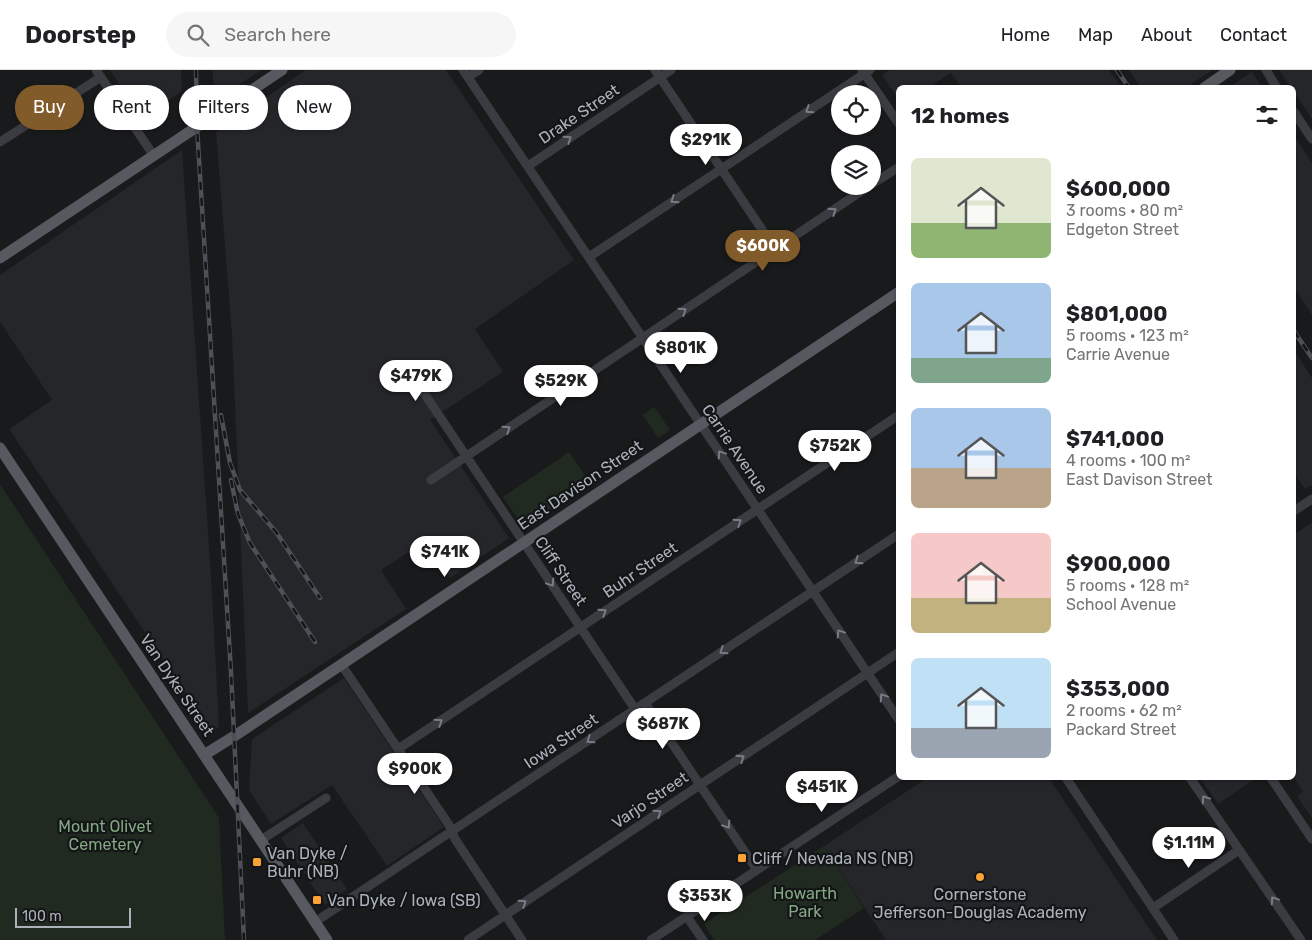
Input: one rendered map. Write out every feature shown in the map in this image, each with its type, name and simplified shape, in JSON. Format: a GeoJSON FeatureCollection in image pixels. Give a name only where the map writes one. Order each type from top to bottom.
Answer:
{"type":"FeatureCollection","features":[{"type":"Feature","properties":{"kind":"main road"},"geometry":{"type":"LineString","coordinates":[[0,258],[282,70]]}},
{"type":"Feature","properties":{"kind":"main road"},"geometry":{"type":"LineString","coordinates":[[1208,85],[1230,70]]}},
{"type":"Feature","properties":{"kind":"main road","name":"East Davison Street"},"geometry":{"type":"LineString","coordinates":[[204,755],[896,294]]}},
{"type":"Feature","properties":{"kind":"main road","name":"Van Dyke Street"},"geometry":{"type":"LineString","coordinates":[[0,448],[327,940]]}},
{"type":"Feature","properties":{"kind":"street"},"geometry":{"type":"LineString","coordinates":[[466,74],[479,70]]}},
{"type":"Feature","properties":{"kind":"street","name":"Drake Street"},"geometry":{"type":"LineString","coordinates":[[528,166],[658,74],[672,70]]}},
{"type":"Feature","properties":{"kind":"street"},"geometry":{"type":"LineString","coordinates":[[1266,70],[1275,85]]}},
{"type":"Feature","properties":{"kind":"street"},"geometry":{"type":"LineString","coordinates":[[589,257],[865,71],[896,119]]}},
{"type":"Feature","properties":{"kind":"street"},"geometry":{"type":"LineString","coordinates":[[0,142],[99,74],[154,156]]}},
{"type":"Feature","properties":{"kind":"street","name":"Carrie Avenue"},"geometry":{"type":"LineString","coordinates":[[466,74],[896,716]]}},
{"type":"Feature","properties":{"kind":"street"},"geometry":{"type":"LineString","coordinates":[[658,74],[775,249]]}},
{"type":"Feature","properties":{"kind":"street"},"geometry":{"type":"LineString","coordinates":[[1296,115],[1312,139]]}},
{"type":"Feature","properties":{"kind":"street"},"geometry":{"type":"LineString","coordinates":[[881,179],[896,169]]}},
{"type":"Feature","properties":{"kind":"street"},"geometry":{"type":"LineString","coordinates":[[431,480],[856,195]]}},
{"type":"Feature","properties":{"kind":"street","name":"Cliff Street"},"geometry":{"type":"LineString","coordinates":[[412,375],[635,709]]}},
{"type":"Feature","properties":{"kind":"street","name":"Buhr Street"},"geometry":{"type":"LineString","coordinates":[[398,749],[896,417]]}},
{"type":"Feature","properties":{"kind":"street"},"geometry":{"type":"LineString","coordinates":[[1296,510],[1312,498]]}},
{"type":"Feature","properties":{"kind":"street","name":"Iowa Street"},"geometry":{"type":"LineString","coordinates":[[315,922],[896,536]]}},
{"type":"Feature","properties":{"kind":"street","name":"Varjo Street"},"geometry":{"type":"LineString","coordinates":[[468,940],[896,654]]}},
{"type":"Feature","properties":{"kind":"street"},"geometry":{"type":"LineString","coordinates":[[341,664],[522,940]]}},
{"type":"Feature","properties":{"kind":"street"},"geometry":{"type":"LineString","coordinates":[[645,703],[758,870]]}},
{"type":"Feature","properties":{"kind":"street"},"geometry":{"type":"LineString","coordinates":[[651,940],[896,778]]}},
{"type":"Feature","properties":{"kind":"street"},"geometry":{"type":"LineString","coordinates":[[1067,780],[1174,940]]}},
{"type":"Feature","properties":{"kind":"street"},"geometry":{"type":"LineString","coordinates":[[1191,780],[1301,940]]}},
{"type":"Feature","properties":{"kind":"street"},"geometry":{"type":"LineString","coordinates":[[1272,780],[1312,839]]}},
{"type":"Feature","properties":{"kind":"street"},"geometry":{"type":"LineString","coordinates":[[261,840],[326,798]]}},
{"type":"Feature","properties":{"kind":"street"},"geometry":{"type":"LineString","coordinates":[[1152,908],[1239,850]]}},
{"type":"Feature","properties":{"kind":"street"},"geometry":{"type":"LineString","coordinates":[[687,917],[702,940]]}},
{"type":"Feature","properties":{"kind":"shaded area"},"geometry":{"type":"Polygon","coordinates":[[[110,70],[181,70],[182,85],[179,85],[179,93],[169,100],[169,85],[120,85],[110,70]]]}},
{"type":"Feature","properties":{"kind":"shaded area"},"geometry":{"type":"Polygon","coordinates":[[[212,70],[261,70],[238,85],[214,85],[212,70]]]}},
{"type":"Feature","properties":{"kind":"shaded area"},"geometry":{"type":"Polygon","coordinates":[[[306,70],[446,70],[574,260],[475,329],[503,372],[430,420],[509,538],[450,578],[426,541],[381,570],[406,609],[248,713],[232,334],[216,132],[219,130],[268,130],[268,96],[278,89],[278,130],[351,130],[351,85],[284,85],[306,70]]]}},
{"type":"Feature","properties":{"kind":"shaded area"},"geometry":{"type":"Polygon","coordinates":[[[890,70],[1109,70],[1120,85],[960,85],[951,73],[932,85],[896,85],[896,96],[882,75],[890,70]]]}},
{"type":"Feature","properties":{"kind":"shaded area"},"geometry":{"type":"Polygon","coordinates":[[[1129,70],[1212,70],[1190,85],[1139,85],[1129,70]]]}},
{"type":"Feature","properties":{"kind":"shaded area"},"geometry":{"type":"Polygon","coordinates":[[[1279,70],[1312,70],[1312,119],[1296,95],[1296,85],[1290,85],[1279,70]]]}},
{"type":"Feature","properties":{"kind":"shaded area"},"geometry":{"type":"Polygon","coordinates":[[[1252,72],[1261,85],[1232,85],[1252,72]]]}},
{"type":"Feature","properties":{"kind":"shaded area"},"geometry":{"type":"Polygon","coordinates":[[[1296,138],[1312,163],[1312,315],[1296,290],[1296,138]]]}},
{"type":"Feature","properties":{"kind":"shaded area"},"geometry":{"type":"Polygon","coordinates":[[[182,150],[211,577],[219,726],[213,734],[9,429],[52,400],[0,322],[0,275],[182,150]]]}},
{"type":"Feature","properties":{"kind":"shaded area"},"geometry":{"type":"Polygon","coordinates":[[[1296,353],[1312,378],[1312,485],[1305,489],[1296,476],[1296,353]]]}},
{"type":"Feature","properties":{"kind":"shaded area"},"geometry":{"type":"Polygon","coordinates":[[[1312,522],[1312,818],[1297,796],[1303,792],[1296,780],[1296,534],[1312,522]]]}},
{"type":"Feature","properties":{"kind":"shaded area"},"geometry":{"type":"Polygon","coordinates":[[[344,678],[444,827],[387,866],[332,785],[271,824],[249,790],[252,739],[344,678]]]}},
{"type":"Feature","properties":{"kind":"shaded area","name":"Cornerstone Jefferson-Douglas Academy"},"geometry":{"type":"Polygon","coordinates":[[[924,780],[1050,780],[1157,940],[886,940],[824,846],[924,780]]]}},
{"type":"Feature","properties":{"kind":"shaded area"},"geometry":{"type":"Polygon","coordinates":[[[1201,780],[1253,780],[1218,804],[1201,780]]]}},
{"type":"Feature","properties":{"kind":"shaded area"},"geometry":{"type":"Polygon","coordinates":[[[303,823],[347,889],[325,905],[281,838],[303,823]]]}},
{"type":"Feature","properties":{"kind":"green space"},"geometry":{"type":"Polygon","coordinates":[[[654,407],[670,430],[658,438],[643,415],[654,407]]]}},
{"type":"Feature","properties":{"kind":"green space"},"geometry":{"type":"Polygon","coordinates":[[[569,452],[590,483],[524,528],[503,497],[569,452]]]}},
{"type":"Feature","properties":{"kind":"green space","name":"Mount Olivet Cemetery"},"geometry":{"type":"Polygon","coordinates":[[[0,484],[219,818],[225,940],[0,940],[0,484]]]}},
{"type":"Feature","properties":{"kind":"green space","name":"Howarth Park"},"geometry":{"type":"Polygon","coordinates":[[[824,846],[864,908],[815,940],[714,940],[704,924],[824,846]]]}},
{"type":"Feature","properties":{"kind":"railway"},"geometry":{"type":"LineString","coordinates":[[196,70],[197,127],[231,672],[244,940]]}},
{"type":"Feature","properties":{"kind":"railway"},"geometry":{"type":"LineString","coordinates":[[1117,70],[1127,85]]}},
{"type":"Feature","properties":{"kind":"railway"},"geometry":{"type":"LineString","coordinates":[[1296,334],[1312,358]]}},
{"type":"Feature","properties":{"kind":"railway"},"geometry":{"type":"LineString","coordinates":[[221,415],[230,463],[240,490],[276,532],[320,598]]}},
{"type":"Feature","properties":{"kind":"railway"},"geometry":{"type":"LineString","coordinates":[[231,480],[238,514],[250,543],[315,642]]}},
{"type":"Feature","properties":{"kind":"place","name":"Cliff / Nevada NS (NB)"},"geometry":{"type":"Point","coordinates":[742,858]}},
{"type":"Feature","properties":{"kind":"place","name":"Van Dyke / Buhr (NB)"},"geometry":{"type":"Point","coordinates":[257,862]}},
{"type":"Feature","properties":{"kind":"place","name":"Cornerstone Jefferson-Douglas Academy"},"geometry":{"type":"Point","coordinates":[980,877]}},
{"type":"Feature","properties":{"kind":"place","name":"Van Dyke / Iowa (SB)"},"geometry":{"type":"Point","coordinates":[317,900]}}]}
